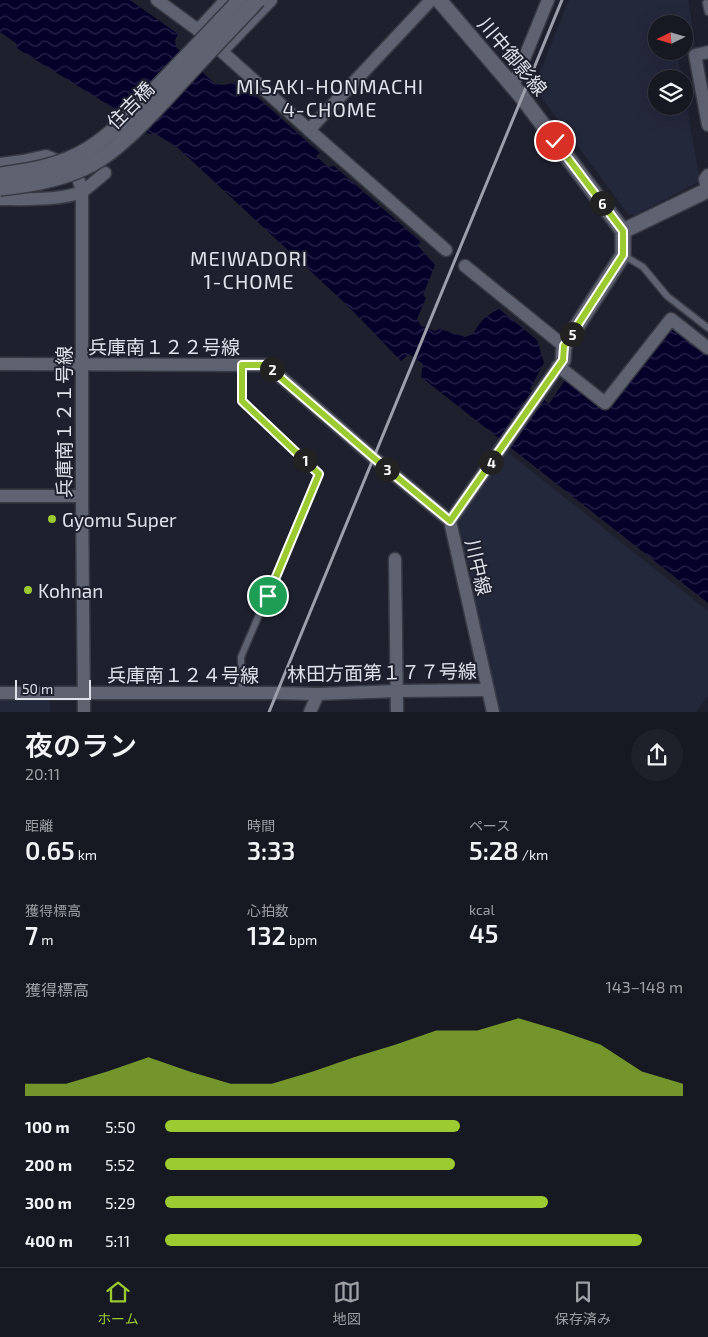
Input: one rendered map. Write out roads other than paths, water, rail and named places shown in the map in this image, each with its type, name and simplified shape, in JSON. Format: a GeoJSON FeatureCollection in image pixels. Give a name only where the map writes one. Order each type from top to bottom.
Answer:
{"type":"FeatureCollection","features":[{"type":"Feature","properties":{"kind":"street"},"geometry":{"type":"LineString","coordinates":[[157,0],[198,30],[446,250]]}},
{"type":"Feature","properties":{"kind":"street"},"geometry":{"type":"LineString","coordinates":[[198,30],[226,0]]}},
{"type":"Feature","properties":{"kind":"street","name":"住吉橋"},"geometry":{"type":"LineString","coordinates":[[0,175],[26,172],[61,162],[87,150],[141,104],[240,0]]}},
{"type":"Feature","properties":{"kind":"street","name":"住吉橋"},"geometry":{"type":"LineString","coordinates":[[0,188],[28,185],[65,175],[92,164],[120,145],[258,0]]}},
{"type":"Feature","properties":{"kind":"street"},"geometry":{"type":"LineString","coordinates":[[222,51],[271,0]]}},
{"type":"Feature","properties":{"kind":"street"},"geometry":{"type":"LineString","coordinates":[[309,130],[431,0]]}},
{"type":"Feature","properties":{"kind":"street","name":"川中御影線"},"geometry":{"type":"LineString","coordinates":[[440,0],[513,86],[623,231]]}},
{"type":"Feature","properties":{"kind":"street"},"geometry":{"type":"LineString","coordinates":[[513,86],[548,0]]}},
{"type":"Feature","properties":{"kind":"street"},"geometry":{"type":"LineString","coordinates":[[708,52],[695,54],[706,100],[708,125]]}},
{"type":"Feature","properties":{"kind":"street"},"geometry":{"type":"LineString","coordinates":[[0,164],[46,156],[66,164],[78,178],[82,191]]}},
{"type":"Feature","properties":{"kind":"street"},"geometry":{"type":"LineString","coordinates":[[0,199],[63,197],[82,191],[105,174]]}},
{"type":"Feature","properties":{"kind":"street"},"geometry":{"type":"LineString","coordinates":[[562,357],[623,255],[623,231],[708,190],[705,179],[708,175]]}},
{"type":"Feature","properties":{"kind":"street","name":"兵庫南１２１号線"},"geometry":{"type":"LineString","coordinates":[[82,191],[84,712]]}},
{"type":"Feature","properties":{"kind":"street"},"geometry":{"type":"LineString","coordinates":[[465,266],[562,357],[605,402],[671,319],[708,348]]}},
{"type":"Feature","properties":{"kind":"street","name":"川中線"},"geometry":{"type":"LineString","coordinates":[[493,712],[450,521],[542,391],[562,357]]}},
{"type":"Feature","properties":{"kind":"street","name":"兵庫南１２２号線"},"geometry":{"type":"LineString","coordinates":[[0,364],[266,365],[450,521]]}},
{"type":"Feature","properties":{"kind":"street"},"geometry":{"type":"LineString","coordinates":[[0,496],[82,496]]}},
{"type":"Feature","properties":{"kind":"street"},"geometry":{"type":"LineString","coordinates":[[395,559],[397,712]]}},
{"type":"Feature","properties":{"kind":"street","name":"林田方面第１７７号線"},"geometry":{"type":"LineString","coordinates":[[277,693],[318,694],[397,690],[488,690]]}},
{"type":"Feature","properties":{"kind":"street","name":"兵庫南１２４号線"},"geometry":{"type":"LineString","coordinates":[[0,693],[277,693]]}},
{"type":"Feature","properties":{"kind":"street"},"geometry":{"type":"LineString","coordinates":[[310,712],[318,694]]}},
{"type":"Feature","properties":{"kind":"lane"},"geometry":{"type":"LineString","coordinates":[[706,3],[708,12]]}},
{"type":"Feature","properties":{"kind":"lane"},"geometry":{"type":"LineString","coordinates":[[623,255],[644,267],[667,296],[708,328]]}},
{"type":"Feature","properties":{"kind":"lane"},"geometry":{"type":"LineString","coordinates":[[242,365],[242,401],[319,474],[242,658],[242,693]]}},
{"type":"Feature","properties":{"kind":"water"},"geometry":{"type":"Polygon","coordinates":[[[0,0],[130,0],[178,34],[175,40],[176,47],[215,84],[225,85],[239,81],[320,153],[316,156],[328,167],[334,166],[421,242],[418,246],[435,265],[423,295],[426,298],[417,319],[421,326],[435,331],[440,329],[465,337],[473,334],[484,319],[499,309],[537,340],[544,363],[530,389],[549,404],[565,380],[606,410],[673,327],[708,355],[708,603],[421,377],[423,364],[409,354],[401,361],[348,306],[177,147],[156,134],[149,134],[120,112],[18,49],[16,43],[0,32],[0,0]]]}},
{"type":"Feature","properties":{"kind":"railway"},"geometry":{"type":"LineString","coordinates":[[269,712],[562,0]]}},
{"type":"Feature","properties":{"kind":"place","name":"Gyomu Super"},"geometry":{"type":"Point","coordinates":[52,519]}},
{"type":"Feature","properties":{"kind":"place","name":"Kohnan"},"geometry":{"type":"Point","coordinates":[28,590]}},
{"type":"Feature","properties":{"kind":"district","name":"MISAKI-HONMACHI 4-CHOME"},"geometry":{"type":"Point","coordinates":[330,98]}},
{"type":"Feature","properties":{"kind":"district","name":"MEIWADORI 1-CHOME"},"geometry":{"type":"Point","coordinates":[249,270]}}]}
